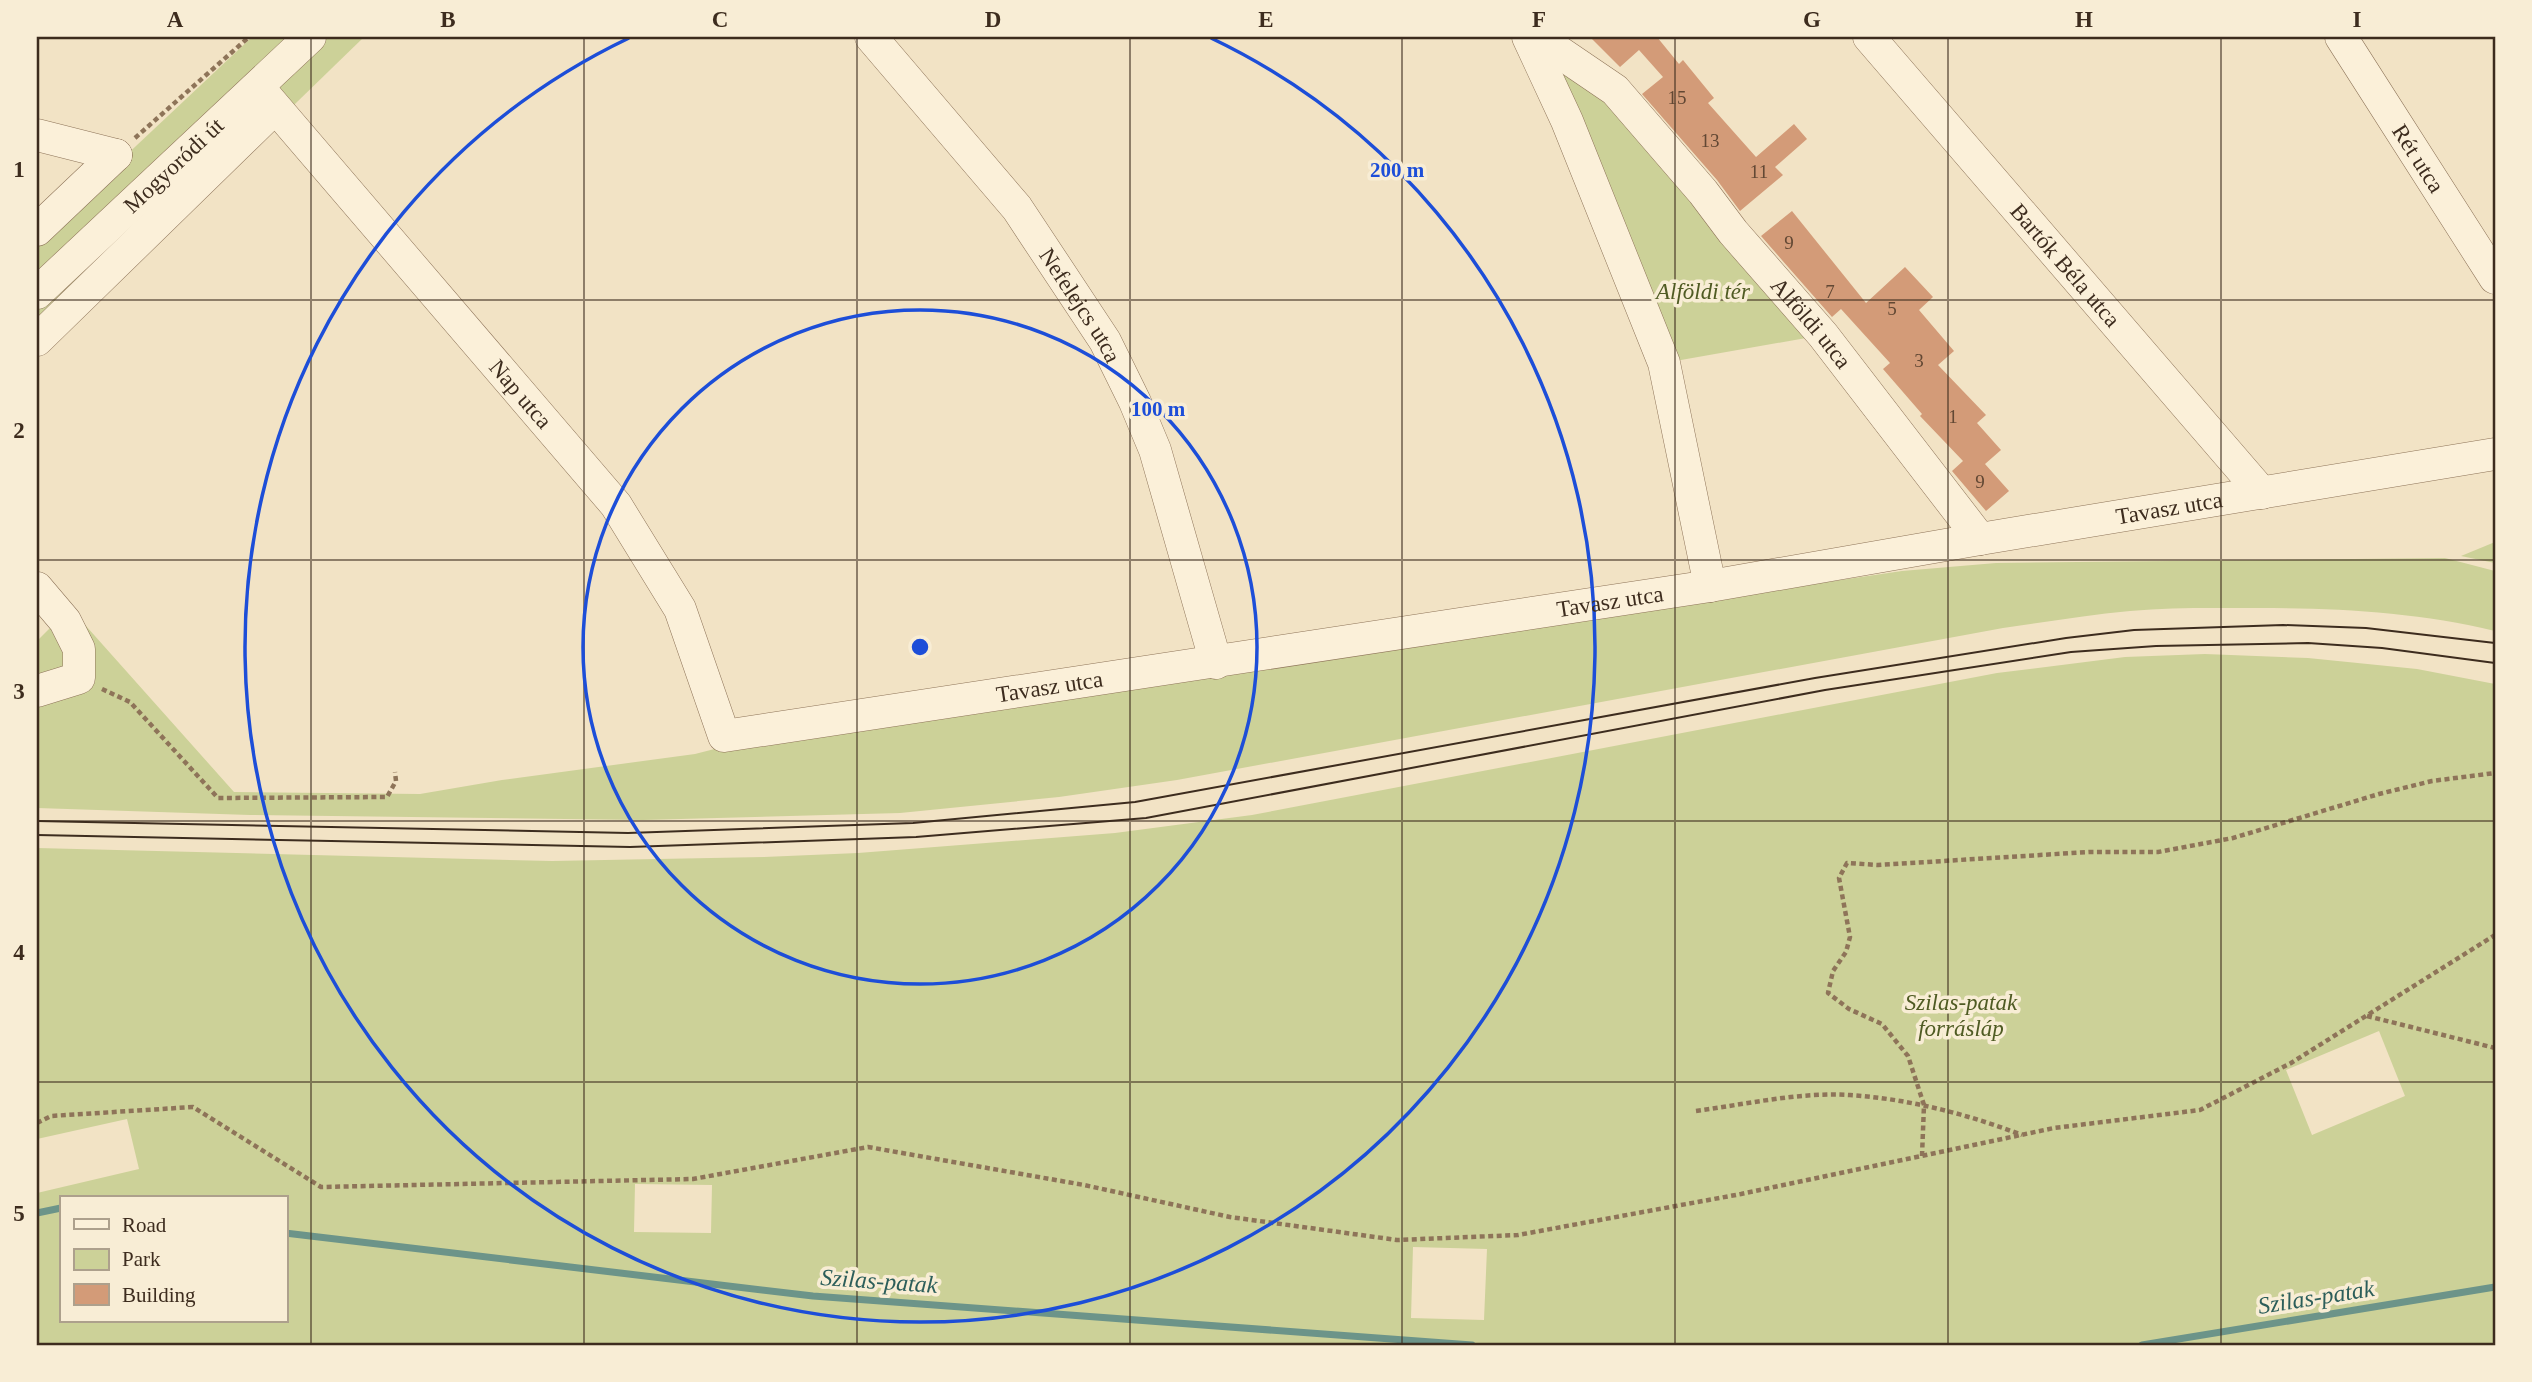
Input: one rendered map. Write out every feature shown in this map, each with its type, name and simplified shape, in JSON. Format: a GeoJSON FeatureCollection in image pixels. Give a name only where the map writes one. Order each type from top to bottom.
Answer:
{"type":"FeatureCollection","features":[{"type":"Feature","properties":{"kind":"street","name":"Mogyoródi út"},"geometry":{"type":"LineString","coordinates":[[37,340],[267,97],[310,37]]}},
{"type":"Feature","properties":{"kind":"street","name":"Nefelejcs utca"},"geometry":{"type":"LineString","coordinates":[[871,37],[1017,208],[1105,341],[1155,450],[1216,663]]}},
{"type":"Feature","properties":{"kind":"street"},"geometry":{"type":"LineString","coordinates":[[1528,37],[1567,121],[1664,363],[1710,586]]}},
{"type":"Feature","properties":{"kind":"street","name":"Alföldi utca"},"geometry":{"type":"LineString","coordinates":[[1537,37],[1615,90],[1823,335],[1980,539]]}},
{"type":"Feature","properties":{"kind":"street","name":"Bartók Béla utca"},"geometry":{"type":"LineString","coordinates":[[1869,37],[2262,493]]}},
{"type":"Feature","properties":{"kind":"street","name":"Rét utca"},"geometry":{"type":"LineString","coordinates":[[2342,37],[2495,278]]}},
{"type":"Feature","properties":{"kind":"street","name":"Mogyoródi út"},"geometry":{"type":"LineString","coordinates":[[37,293],[267,97]]}},
{"type":"Feature","properties":{"kind":"street","name":"Nap utca"},"geometry":{"type":"LineString","coordinates":[[267,97],[616,505],[680,609],[724,736]]}},
{"type":"Feature","properties":{"kind":"street"},"geometry":{"type":"LineString","coordinates":[[37,135],[116,155]]}},
{"type":"Feature","properties":{"kind":"street"},"geometry":{"type":"LineString","coordinates":[[37,230],[116,155]]}},
{"type":"Feature","properties":{"kind":"street","name":"Tavasz utca"},"geometry":{"type":"LineString","coordinates":[[724,736],[1710,586],[2495,454]]}},
{"type":"Feature","properties":{"kind":"street"},"geometry":{"type":"LineString","coordinates":[[37,588],[65,621],[79,649],[79,678],[37,691]]}},
{"type":"Feature","properties":{"kind":"path"},"geometry":{"type":"LineString","coordinates":[[116,155],[249,37]]}},
{"type":"Feature","properties":{"kind":"path"},"geometry":{"type":"LineString","coordinates":[[79,678],[130,702],[218,798],[387,797],[396,781],[396,772]]}},
{"type":"Feature","properties":{"kind":"path"},"geometry":{"type":"LineString","coordinates":[[1922,1156],[1924,1105],[1908,1056],[1882,1024],[1849,1009],[1828,993],[1833,971],[1846,952],[1850,937],[1839,878],[1847,863],[1878,865],[2090,852],[2158,852],[2233,838],[2419,784],[2495,773]]}},
{"type":"Feature","properties":{"kind":"path"},"geometry":{"type":"LineString","coordinates":[[37,1123],[51,1116],[193,1107],[321,1187],[693,1179],[868,1147],[1084,1185],[1230,1217],[1397,1240],[1518,1235],[1741,1194],[2054,1128],[2200,1110],[2291,1063],[2495,935]]}},
{"type":"Feature","properties":{"kind":"path"},"geometry":{"type":"LineString","coordinates":[[2366,1016],[2495,1048]]}},
{"type":"Feature","properties":{"kind":"path"},"geometry":{"type":"LineString","coordinates":[[1696,1111],[1792,1097],[1849,1095],[1924,1105],[1969,1116],[2022,1135]]}},
{"type":"Feature","properties":{"kind":"green space"},"geometry":{"type":"Polygon","coordinates":[[[252,37],[364,37],[37,354],[37,239],[252,37]]]}},
{"type":"Feature","properties":{"kind":"green space","name":"Alföldi tér"},"geometry":{"type":"Polygon","coordinates":[[[1537,37],[1615,90],[1823,335],[1664,363],[1537,37]]]}},
{"type":"Feature","properties":{"kind":"green space"},"geometry":{"type":"Polygon","coordinates":[[[2495,542],[2495,563],[2461,556],[2495,542]]]}},
{"type":"Feature","properties":{"kind":"green space"},"geometry":{"type":"Polygon","coordinates":[[[2445,558],[2495,571],[2495,631],[2437,619],[2347,610],[2194,608],[2114,613],[2003,628],[1177,780],[1059,797],[900,813],[643,820],[250,815],[37,808],[37,641],[70,608],[234,792],[420,794],[695,754],[738,743],[1902,571],[1996,563],[2445,558]]]}},
{"type":"Feature","properties":{"kind":"green space","name":"Szilas-patak forrásláp"},"geometry":{"type":"Polygon","coordinates":[[[2205,654],[2308,658],[2417,669],[2495,684],[2495,1345],[37,1345],[37,1193],[139,1169],[127,1119],[37,1139],[37,848],[552,861],[858,853],[1115,833],[1252,815],[1997,673],[2125,657],[2205,654]],[[2379,1031],[2286,1070],[2312,1135],[2405,1096],[2379,1031]],[[635,1184],[634,1232],[711,1233],[712,1185],[635,1184]],[[1413,1247],[1411,1318],[1484,1320],[1487,1249],[1413,1247]]]}},
{"type":"Feature","properties":{"kind":"building"},"geometry":{"type":"Polygon","coordinates":[[[1590,37],[1657,37],[1679,64],[1683,60],[1714,98],[1708,103],[1756,157],[1794,124],[1807,139],[1775,167],[1783,175],[1740,211],[1717,180],[1642,94],[1663,77],[1639,50],[1620,67],[1590,37]]]}},
{"type":"Feature","properties":{"kind":"building"},"geometry":{"type":"Polygon","coordinates":[[[1792,211],[1866,303],[1905,267],[1933,297],[1919,310],[1954,351],[1938,365],[1986,415],[1977,423],[2001,450],[1985,464],[2009,491],[1986,511],[1952,471],[1963,461],[1920,416],[1922,414],[1883,369],[1890,363],[1841,309],[1832,317],[1761,236],[1792,211]]]}},
{"type":"Feature","properties":{"kind":"waterway","name":"Szilas-patak"},"geometry":{"type":"LineString","coordinates":[[37,1213],[60,1208]]}},
{"type":"Feature","properties":{"kind":"waterway","name":"Szilas-patak"},"geometry":{"type":"LineString","coordinates":[[287,1233],[813,1296],[1472,1345]]}},
{"type":"Feature","properties":{"kind":"waterway","name":"Szilas-patak"},"geometry":{"type":"LineString","coordinates":[[2142,1345],[2495,1287]]}},
{"type":"Feature","properties":{"kind":"tram line"},"geometry":{"type":"LineString","coordinates":[[37,821],[628,833],[913,823],[1135,802],[1815,678],[2066,638],[2134,630],[2283,625],[2366,628],[2495,643]]}},
{"type":"Feature","properties":{"kind":"tram line"},"geometry":{"type":"LineString","coordinates":[[37,835],[630,847],[916,837],[1146,818],[1825,690],[2071,652],[2156,646],[2308,643],[2382,648],[2495,663]]}}]}
